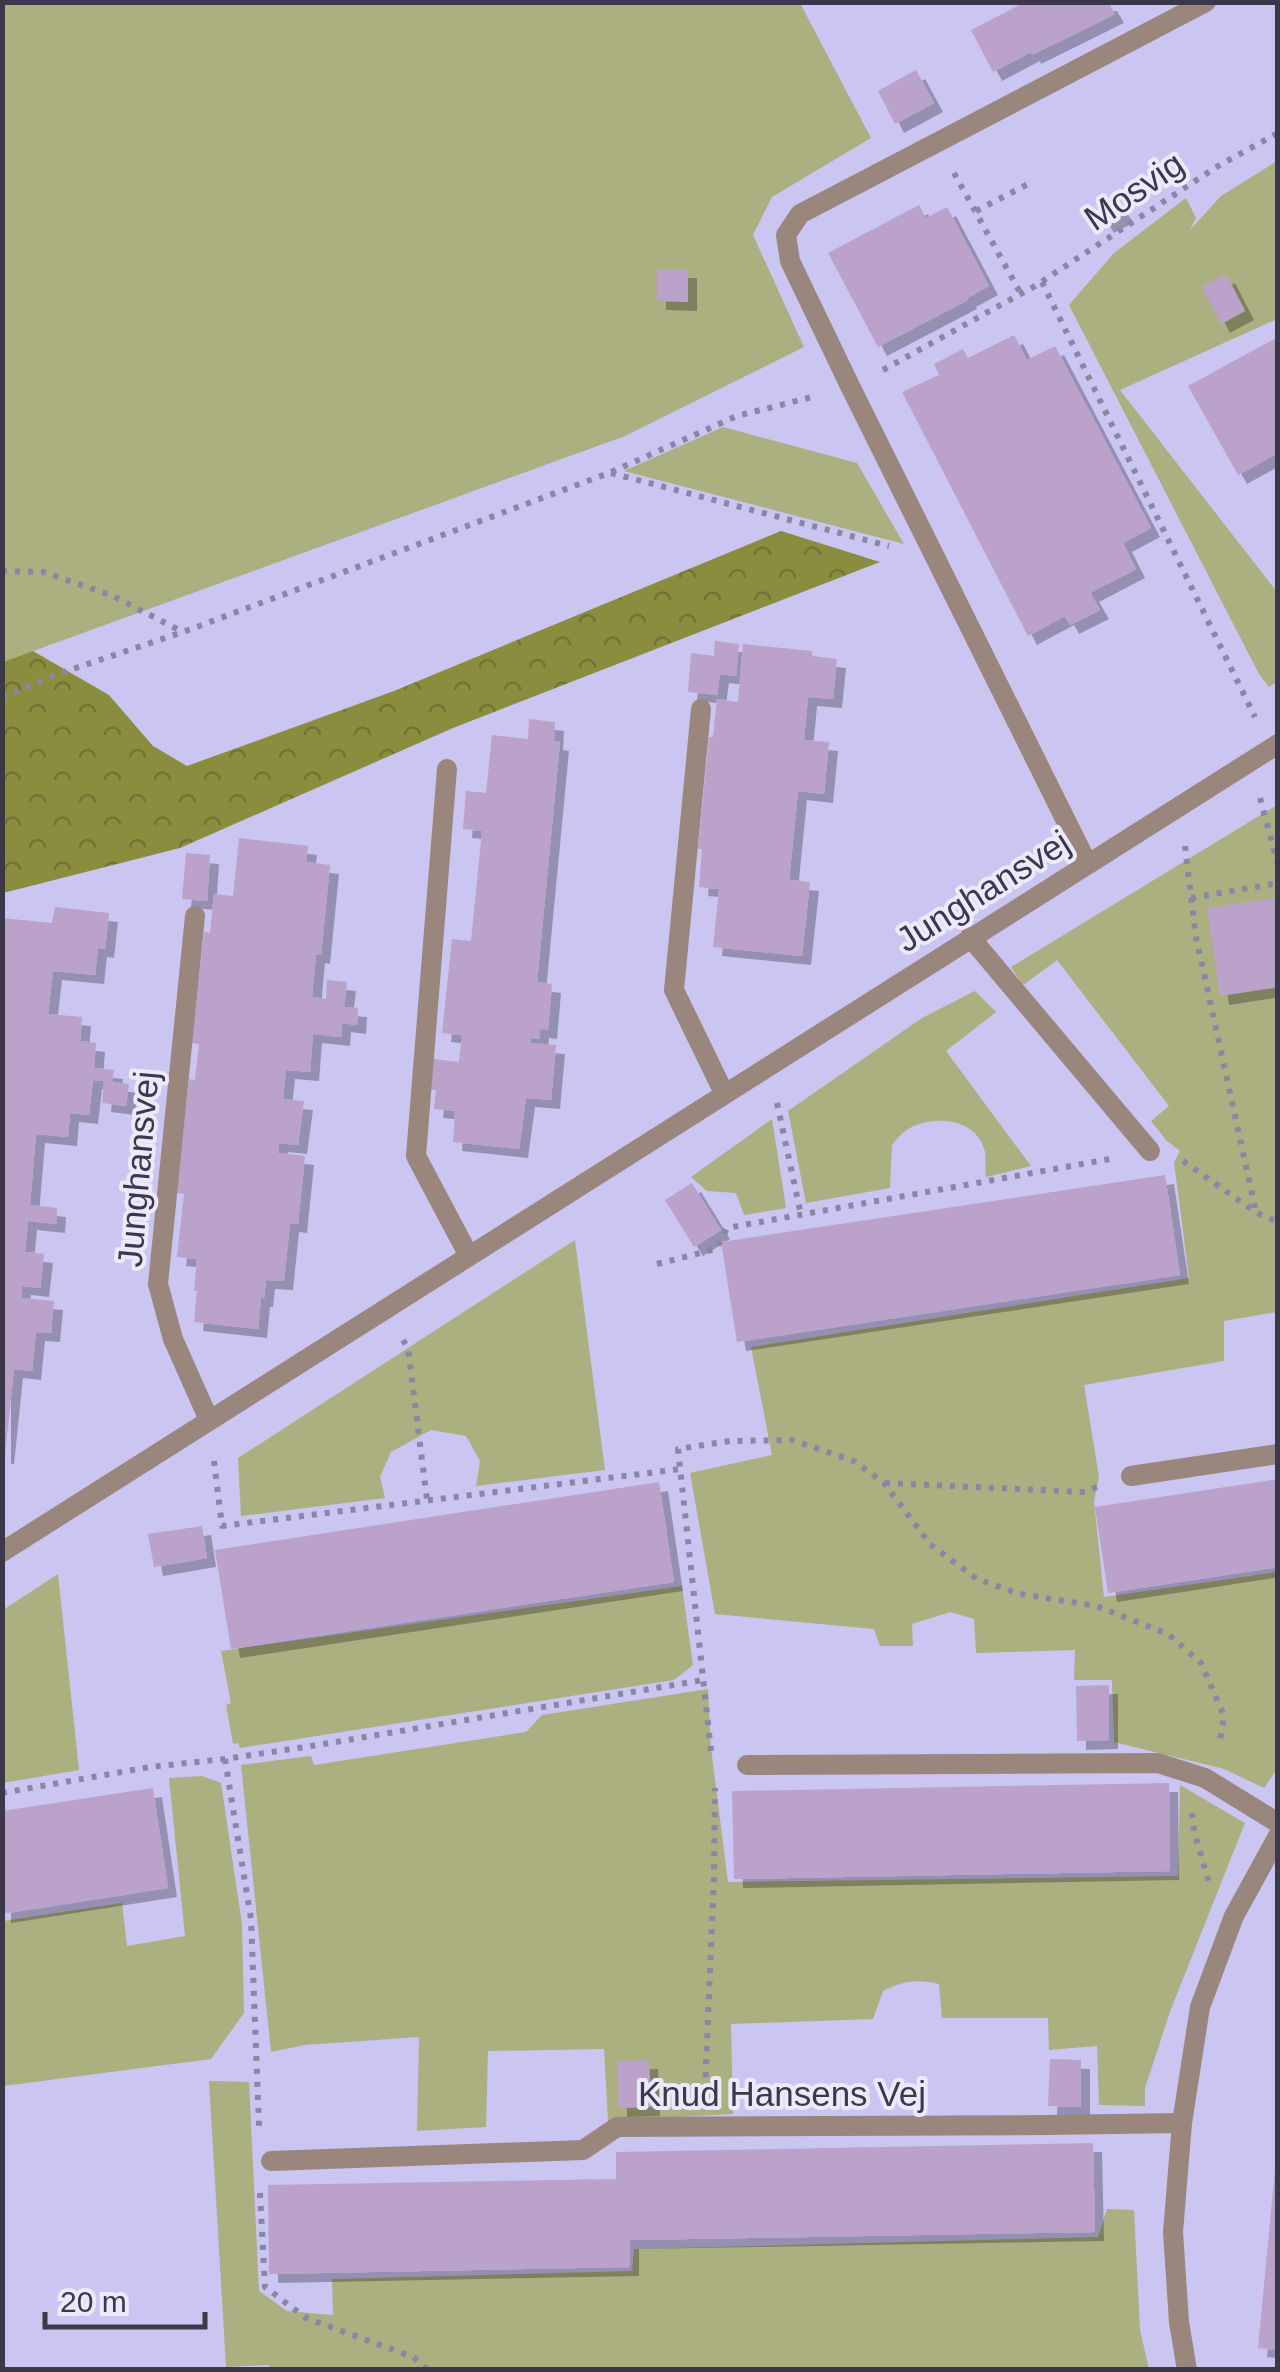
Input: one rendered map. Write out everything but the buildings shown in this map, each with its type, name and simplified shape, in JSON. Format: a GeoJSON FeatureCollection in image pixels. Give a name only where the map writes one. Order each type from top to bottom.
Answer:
{"type":"FeatureCollection","features":[{"type":"Feature","properties":{"kind":"street"},"geometry":{"type":"LineString","coordinates":[[1087,863],[851,388],[790,260],[786,234],[800,214],[1206,2]]}},
{"type":"Feature","properties":{"kind":"street"},"geometry":{"type":"LineString","coordinates":[[701,709],[674,990],[724,1093]]}},
{"type":"Feature","properties":{"kind":"street","name":"Junghansvej"},"geometry":{"type":"LineString","coordinates":[[2,1552],[1274,746]]}},
{"type":"Feature","properties":{"kind":"street"},"geometry":{"type":"LineString","coordinates":[[446,769],[416,1156],[468,1256]]}},
{"type":"Feature","properties":{"kind":"street","name":"Junghansvej"},"geometry":{"type":"LineString","coordinates":[[195,916],[158,1284],[173,1339],[208,1420]]}},
{"type":"Feature","properties":{"kind":"street"},"geometry":{"type":"LineString","coordinates":[[970,937],[1150,1152]]}},
{"type":"Feature","properties":{"kind":"street"},"geometry":{"type":"LineString","coordinates":[[1131,1476],[1278,1454]]}},
{"type":"Feature","properties":{"kind":"street"},"geometry":{"type":"LineString","coordinates":[[747,1765],[1158,1763],[1205,1778],[1278,1823]]}},
{"type":"Feature","properties":{"kind":"street"},"geometry":{"type":"LineString","coordinates":[[1187,2370],[1179,2322],[1174,2232],[1182,2123],[1200,2008],[1234,1916],[1278,1836]]}},
{"type":"Feature","properties":{"kind":"street","name":"Knud Hansens Vej"},"geometry":{"type":"LineString","coordinates":[[266,2170],[583,2150],[617,2126],[1182,2123]]}},
{"type":"Feature","properties":{"kind":"path","name":"Mosvig"},"geometry":{"type":"LineString","coordinates":[[2,698],[52,676],[183,632],[610,472],[737,416],[851,388],[1042,282],[1218,166],[1278,133]]}},
{"type":"Feature","properties":{"kind":"path"},"geometry":{"type":"LineString","coordinates":[[936,142],[1021,294]]}},
{"type":"Feature","properties":{"kind":"path"},"geometry":{"type":"LineString","coordinates":[[976,211],[1030,183]]}},
{"type":"Feature","properties":{"kind":"path"},"geometry":{"type":"LineString","coordinates":[[1042,282],[1274,746]]}},
{"type":"Feature","properties":{"kind":"path"},"geometry":{"type":"LineString","coordinates":[[610,472],[934,558]]}},
{"type":"Feature","properties":{"kind":"path"},"geometry":{"type":"LineString","coordinates":[[2,571],[44,572],[111,595],[183,632]]}},
{"type":"Feature","properties":{"kind":"path"},"geometry":{"type":"LineString","coordinates":[[1250,760],[1278,865]]}},
{"type":"Feature","properties":{"kind":"path"},"geometry":{"type":"LineString","coordinates":[[1180,804],[1196,937],[1256,1213]]}},
{"type":"Feature","properties":{"kind":"path"},"geometry":{"type":"LineString","coordinates":[[1191,898],[1278,884]]}},
{"type":"Feature","properties":{"kind":"path"},"geometry":{"type":"LineString","coordinates":[[769,1065],[801,1214]]}},
{"type":"Feature","properties":{"kind":"path"},"geometry":{"type":"LineString","coordinates":[[658,1264],[716,1249],[727,1228],[1166,1149],[1256,1213],[1278,1222]]}},
{"type":"Feature","properties":{"kind":"path"},"geometry":{"type":"LineString","coordinates":[[384,1309],[408,1348],[427,1500]]}},
{"type":"Feature","properties":{"kind":"path"},"geometry":{"type":"LineString","coordinates":[[208,1420],[222,1526],[681,1469]]}},
{"type":"Feature","properties":{"kind":"path"},"geometry":{"type":"LineString","coordinates":[[712,1764],[678,1449],[730,1441],[792,1440],[854,1461],[884,1483],[930,1544],[977,1579],[1020,1594],[1096,1606],[1132,1619],[1168,1634],[1201,1662],[1224,1716],[1218,1753],[1192,1808],[1194,1831],[1208,1882],[1234,1916]]}},
{"type":"Feature","properties":{"kind":"path"},"geometry":{"type":"LineString","coordinates":[[884,1483],[1085,1492],[1131,1476]]}},
{"type":"Feature","properties":{"kind":"path"},"geometry":{"type":"LineString","coordinates":[[2,1792],[703,1680]]}},
{"type":"Feature","properties":{"kind":"path"},"geometry":{"type":"LineString","coordinates":[[225,1759],[251,1919],[259,2128]]}},
{"type":"Feature","properties":{"kind":"path"},"geometry":{"type":"LineString","coordinates":[[699,2126],[707,2078],[714,1779]]}},
{"type":"Feature","properties":{"kind":"path"},"geometry":{"type":"LineString","coordinates":[[266,2170],[265,2287],[306,2318],[412,2357],[428,2370]]}},
{"type":"Feature","properties":{"kind":"green space"},"geometry":{"type":"Polygon","coordinates":[[[3,3],[800,3],[871,138],[772,197],[753,235],[804,347],[625,436],[3,662],[3,3]]]}},
{"type":"Feature","properties":{"kind":"green space"},"geometry":{"type":"Polygon","coordinates":[[[1277,161],[1277,319],[1120,390],[1277,592],[1277,682],[1269,687],[1069,305],[1114,253],[1186,198],[1196,218],[1190,230],[1221,196],[1277,161]]]}},
{"type":"Feature","properties":{"kind":"green space"},"geometry":{"type":"Polygon","coordinates":[[[723,427],[857,463],[904,544],[624,471],[723,427]]]}},
{"type":"Feature","properties":{"kind":"green space"},"geometry":{"type":"Polygon","coordinates":[[[781,531],[880,562],[453,728],[180,848],[3,893],[3,662],[33,651],[109,695],[153,746],[187,766],[394,691],[781,531]]]}},
{"type":"Feature","properties":{"kind":"green space"},"geometry":{"type":"Polygon","coordinates":[[[1277,805],[1277,1312],[1224,1321],[1224,1361],[1084,1385],[1099,1477],[1094,1501],[1104,1597],[1277,1572],[1277,1769],[1264,1788],[1224,1769],[1114,1742],[1112,1680],[1074,1680],[1075,1650],[976,1653],[974,1619],[950,1612],[912,1624],[913,1646],[880,1646],[874,1629],[715,1614],[690,1473],[772,1455],[751,1347],[1189,1278],[1174,1162],[1180,1151],[1151,1121],[1169,1106],[1057,960],[1025,984],[1011,967],[1277,805]]]}},
{"type":"Feature","properties":{"kind":"green space"},"geometry":{"type":"Polygon","coordinates":[[[975,991],[996,1012],[946,1051],[1031,1166],[986,1177],[985,1152],[973,1132],[954,1122],[931,1121],[907,1130],[892,1145],[890,1188],[806,1203],[788,1111],[922,1018],[975,991]]]}},
{"type":"Feature","properties":{"kind":"green space"},"geometry":{"type":"Polygon","coordinates":[[[772,1119],[786,1208],[744,1215],[736,1193],[707,1191],[691,1177],[772,1119]]]}},
{"type":"Feature","properties":{"kind":"green space"},"geometry":{"type":"Polygon","coordinates":[[[575,1240],[605,1470],[476,1486],[480,1461],[466,1436],[431,1430],[391,1452],[380,1477],[385,1498],[241,1516],[238,1458],[575,1240]]]}},
{"type":"Feature","properties":{"kind":"green space"},"geometry":{"type":"Polygon","coordinates":[[[58,1574],[79,1770],[3,1783],[3,1610],[58,1574]]]}},
{"type":"Feature","properties":{"kind":"green space"},"geometry":{"type":"Polygon","coordinates":[[[682,1586],[693,1665],[674,1680],[240,1748],[238,1743],[233,1744],[226,1705],[231,1703],[221,1651],[682,1586]]]}},
{"type":"Feature","properties":{"kind":"green space"},"geometry":{"type":"Polygon","coordinates":[[[708,1689],[711,1748],[728,1882],[1178,1876],[1180,1785],[1245,1823],[1171,2009],[1145,2088],[1145,2106],[1099,2105],[1097,2046],[1049,2050],[1048,2018],[942,2018],[939,1984],[924,1982],[904,1983],[883,1991],[873,2019],[731,2024],[733,2114],[608,2121],[604,2049],[488,2051],[486,2127],[417,2131],[419,2037],[305,2045],[271,2052],[241,1765],[311,1756],[314,1765],[526,1732],[542,1715],[708,1689]]]}},
{"type":"Feature","properties":{"kind":"green space"},"geometry":{"type":"Polygon","coordinates":[[[202,1776],[221,1783],[242,1924],[244,2013],[211,2059],[3,2086],[3,1921],[122,1903],[127,1946],[185,1936],[169,1778],[202,1776]]]}},
{"type":"Feature","properties":{"kind":"green space"},"geometry":{"type":"Polygon","coordinates":[[[209,2081],[249,2082],[259,2291],[287,2311],[333,2315],[332,2279],[632,2271],[634,2249],[1098,2237],[1107,2209],[1134,2210],[1140,2330],[1149,2369],[226,2367],[209,2081]]]}}]}
